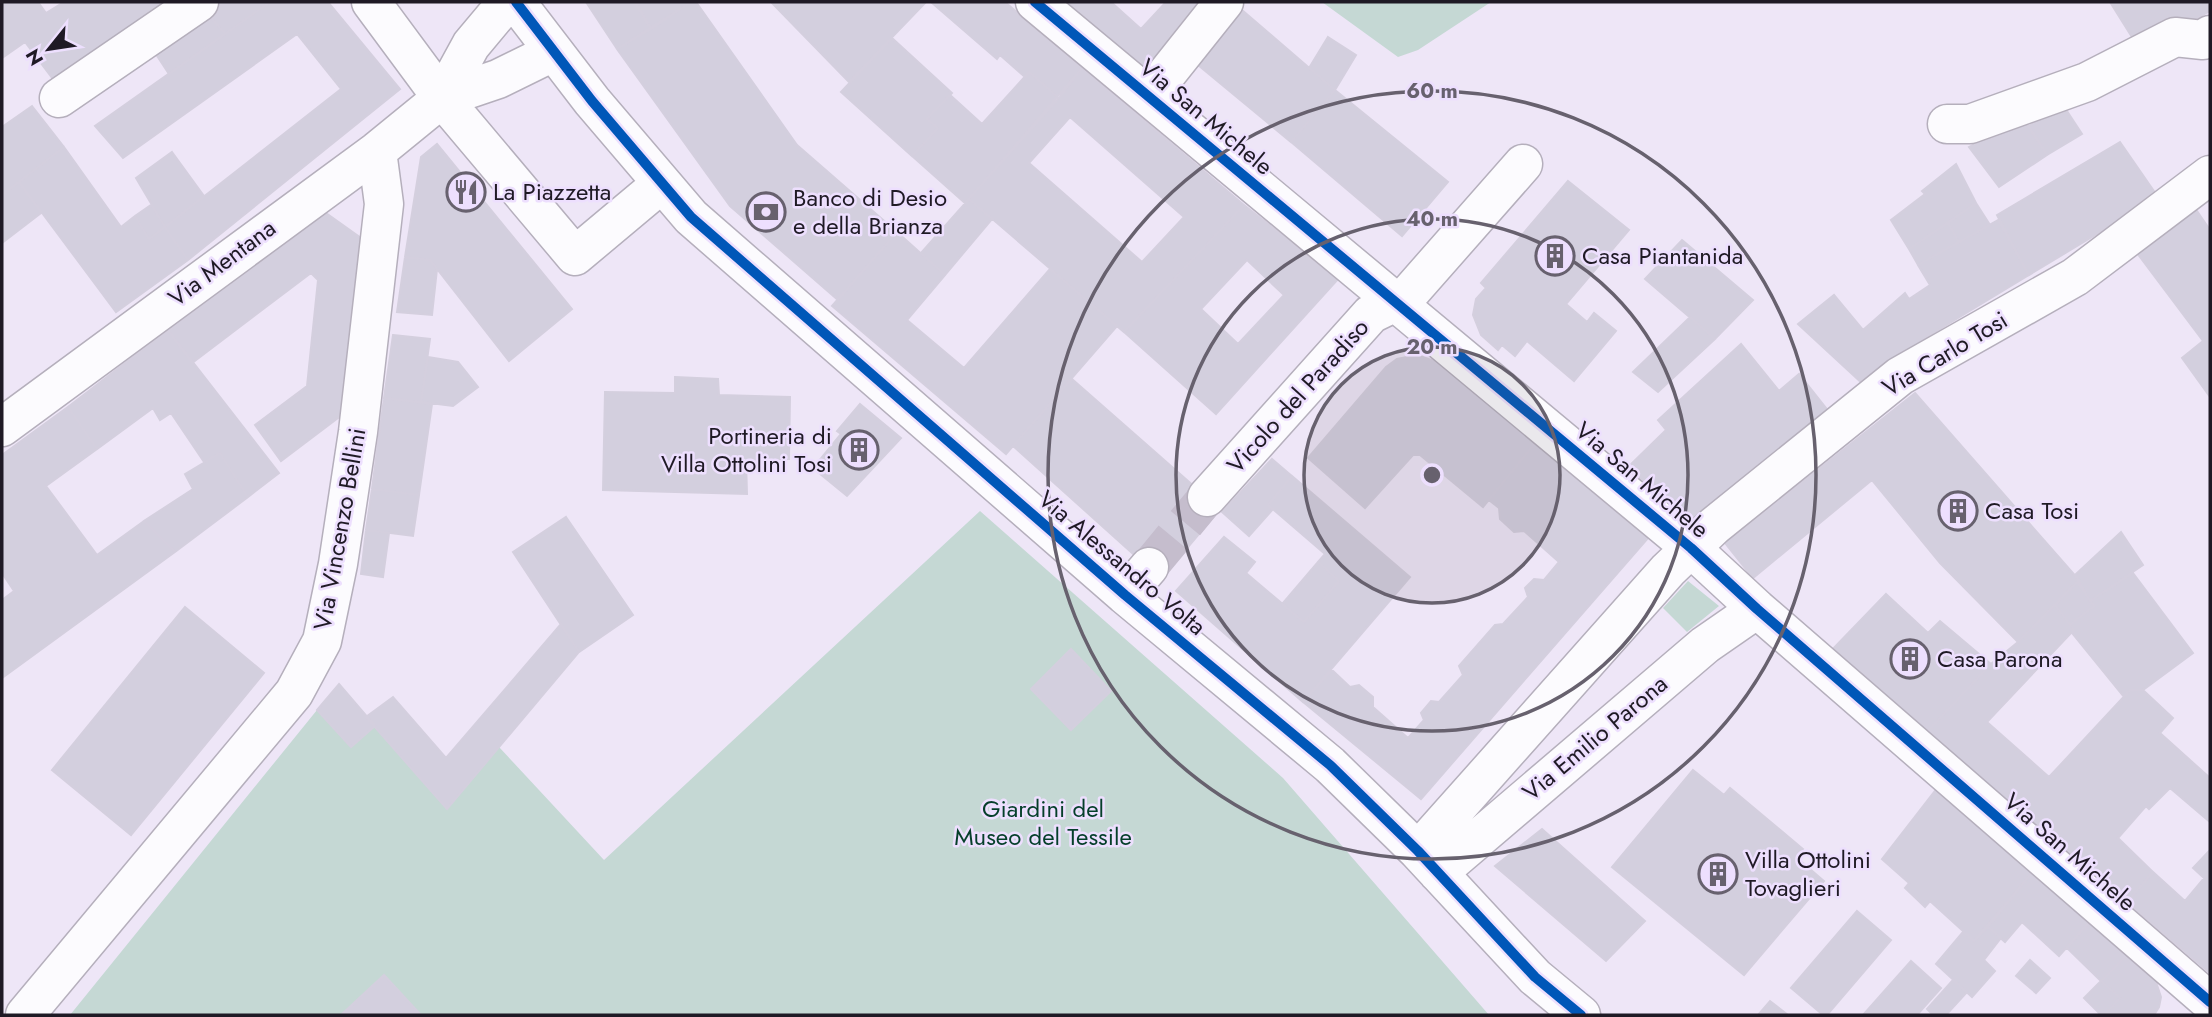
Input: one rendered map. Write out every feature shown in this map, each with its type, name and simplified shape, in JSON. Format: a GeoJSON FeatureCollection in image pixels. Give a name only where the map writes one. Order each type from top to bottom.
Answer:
{"type":"FeatureCollection","features":[{"type":"Feature","properties":{"kind":"street"},"geometry":{"type":"LineString","coordinates":[[59,98],[199,2]]}},
{"type":"Feature","properties":{"kind":"street"},"geometry":{"type":"LineString","coordinates":[[371,2],[442,98],[575,256],[661,184]]}},
{"type":"Feature","properties":{"kind":"street"},"geometry":{"type":"LineString","coordinates":[[442,98],[471,45],[506,2]]}},
{"type":"Feature","properties":{"kind":"street","name":"Via Alessandro Volta"},"geometry":{"type":"LineString","coordinates":[[516,2],[553,52],[691,217],[1137,581],[1428,862],[1554,1001],[1581,1015]]}},
{"type":"Feature","properties":{"kind":"street","name":"Via San Michele"},"geometry":{"type":"LineString","coordinates":[[1035,2],[1692,548],[1757,609],[2210,1002]]}},
{"type":"Feature","properties":{"kind":"street"},"geometry":{"type":"LineString","coordinates":[[1149,96],[1224,2]]}},
{"type":"Feature","properties":{"kind":"street"},"geometry":{"type":"LineString","coordinates":[[1947,124],[1969,124],[2087,82],[2175,37],[2203,40],[2210,35]]}},
{"type":"Feature","properties":{"kind":"street"},"geometry":{"type":"LineString","coordinates":[[442,98],[498,79],[553,52]]}},
{"type":"Feature","properties":{"kind":"street","name":"Via Mentana"},"geometry":{"type":"LineString","coordinates":[[2,427],[377,151],[442,98]]}},
{"type":"Feature","properties":{"kind":"street","name":"Via Vincenzo Bellini"},"geometry":{"type":"LineString","coordinates":[[24,1015],[294,693],[321,641],[331,608],[358,432],[384,204],[377,151]]}},
{"type":"Feature","properties":{"kind":"street","name":"Vicolo del Paradiso"},"geometry":{"type":"LineString","coordinates":[[1207,497],[1371,314],[1406,297],[1523,164]]}},
{"type":"Feature","properties":{"kind":"street","name":"Via Carlo Tosi"},"geometry":{"type":"LineString","coordinates":[[1692,548],[1900,376],[2075,277],[2210,175]]}},
{"type":"Feature","properties":{"kind":"street","name":"Via Emilio Parona"},"geometry":{"type":"LineString","coordinates":[[1428,862],[1668,570],[1692,548]]}},
{"type":"Feature","properties":{"kind":"street","name":"Via Emilio Parona"},"geometry":{"type":"LineString","coordinates":[[1428,862],[1705,645],[1757,609]]}},
{"type":"Feature","properties":{"kind":"green space"},"geometry":{"type":"Polygon","coordinates":[[[1322,2],[1491,2],[1418,50],[1398,57],[1322,2]]]}},
{"type":"Feature","properties":{"kind":"green space","name":"Giardini del Museo del Tessile"},"geometry":{"type":"Polygon","coordinates":[[[980,511],[1283,778],[1489,1015],[70,1015],[317,710],[375,726],[447,809],[499,747],[604,860],[980,511]]]}},
{"type":"Feature","properties":{"kind":"green space"},"geometry":{"type":"Polygon","coordinates":[[[1688,581],[1719,606],[1687,632],[1663,608],[1688,581]]]}},
{"type":"Feature","properties":{"kind":"building"},"geometry":{"type":"Polygon","coordinates":[[[2,2],[38,2],[46,13],[64,2],[179,2],[59,87],[25,42],[2,58],[2,2]]]}},
{"type":"Feature","properties":{"kind":"building"},"geometry":{"type":"Polygon","coordinates":[[[207,2],[270,2],[225,34],[201,6],[207,2]]]}},
{"type":"Feature","properties":{"kind":"building"},"geometry":{"type":"Polygon","coordinates":[[[270,2],[328,2],[400,89],[188,260],[165,227],[341,89],[297,34],[123,158],[95,126],[270,2]]]}},
{"type":"Feature","properties":{"kind":"building"},"geometry":{"type":"Polygon","coordinates":[[[586,2],[634,2],[651,29],[617,49],[586,2]]]}},
{"type":"Feature","properties":{"kind":"building"},"geometry":{"type":"Polygon","coordinates":[[[636,2],[691,2],[651,29],[636,2]]]}},
{"type":"Feature","properties":{"kind":"building"},"geometry":{"type":"Polygon","coordinates":[[[691,2],[696,2],[797,145],[897,232],[838,300],[730,206],[617,49],[691,2]]]}},
{"type":"Feature","properties":{"kind":"building"},"geometry":{"type":"Polygon","coordinates":[[[771,2],[926,2],[849,82],[771,2]]]}},
{"type":"Feature","properties":{"kind":"building"},"geometry":{"type":"Polygon","coordinates":[[[931,2],[1005,2],[1082,68],[1059,98],[1029,72],[1025,77],[1000,55],[997,59],[931,2]]]}},
{"type":"Feature","properties":{"kind":"building"},"geometry":{"type":"Polygon","coordinates":[[[1045,2],[1111,2],[1141,29],[1166,2],[1214,2],[1144,87],[1045,2]]]}},
{"type":"Feature","properties":{"kind":"building"},"geometry":{"type":"Polygon","coordinates":[[[2110,2],[2210,2],[2210,11],[2140,50],[2110,2]]]}},
{"type":"Feature","properties":{"kind":"building"},"geometry":{"type":"Polygon","coordinates":[[[1235,4],[1335,90],[1291,142],[1187,56],[1235,4]]]}},
{"type":"Feature","properties":{"kind":"building"},"geometry":{"type":"Polygon","coordinates":[[[201,6],[225,34],[169,74],[148,42],[201,6]]]}},
{"type":"Feature","properties":{"kind":"building"},"geometry":{"type":"Polygon","coordinates":[[[1328,37],[1356,55],[1335,90],[1309,68],[1328,37]]]}},
{"type":"Feature","properties":{"kind":"building"},"geometry":{"type":"Polygon","coordinates":[[[892,38],[952,93],[927,119],[938,128],[912,156],[841,92],[892,38]]]}},
{"type":"Feature","properties":{"kind":"building"},"geometry":{"type":"Polygon","coordinates":[[[1082,68],[1244,205],[1124,332],[969,199],[1082,68]],[[1070,117],[1029,163],[1142,262],[1184,217],[1070,117]]]}},
{"type":"Feature","properties":{"kind":"building"},"geometry":{"type":"Polygon","coordinates":[[[1029,72],[1059,98],[965,203],[912,156],[938,128],[927,119],[950,95],[982,124],[1029,72]]]}},
{"type":"Feature","properties":{"kind":"building"},"geometry":{"type":"Polygon","coordinates":[[[1335,90],[1448,182],[1402,236],[1291,142],[1335,90]]]}},
{"type":"Feature","properties":{"kind":"building"},"geometry":{"type":"Polygon","coordinates":[[[2063,105],[2082,134],[2047,155],[2029,126],[2063,105]]]}},
{"type":"Feature","properties":{"kind":"building"},"geometry":{"type":"Polygon","coordinates":[[[32,106],[64,147],[2,195],[2,127],[32,106]]]}},
{"type":"Feature","properties":{"kind":"building"},"geometry":{"type":"Polygon","coordinates":[[[2023,118],[2047,155],[1999,187],[1969,147],[2023,118]]]}},
{"type":"Feature","properties":{"kind":"building"},"geometry":{"type":"Polygon","coordinates":[[[2120,142],[2158,197],[2029,275],[1997,215],[2120,142]]]}},
{"type":"Feature","properties":{"kind":"building"},"geometry":{"type":"Polygon","coordinates":[[[437,144],[572,309],[509,361],[430,260],[405,257],[421,157],[437,144]]]}},
{"type":"Feature","properties":{"kind":"building"},"geometry":{"type":"Polygon","coordinates":[[[64,147],[121,227],[135,216],[149,239],[165,227],[188,260],[116,312],[19,182],[64,147]]]}},
{"type":"Feature","properties":{"kind":"building"},"geometry":{"type":"Polygon","coordinates":[[[172,152],[204,196],[165,227],[136,178],[172,152]]]}},
{"type":"Feature","properties":{"kind":"building"},"geometry":{"type":"Polygon","coordinates":[[[1956,164],[1976,203],[1909,249],[1891,220],[1925,194],[1922,191],[1956,164]]]}},
{"type":"Feature","properties":{"kind":"building","name":"Casa Piantanida"},"geometry":{"type":"Polygon","coordinates":[[[1568,181],[1629,230],[1566,304],[1587,322],[1594,313],[1616,331],[1574,381],[1527,341],[1515,356],[1502,345],[1498,350],[1481,335],[1473,315],[1476,299],[1486,288],[1481,283],[1568,181]]]}},
{"type":"Feature","properties":{"kind":"building"},"geometry":{"type":"Polygon","coordinates":[[[19,182],[41,213],[2,243],[2,195],[19,182]]]}},
{"type":"Feature","properties":{"kind":"building"},"geometry":{"type":"Polygon","coordinates":[[[969,199],[992,219],[945,275],[921,253],[969,199]]]}},
{"type":"Feature","properties":{"kind":"building"},"geometry":{"type":"Polygon","coordinates":[[[1976,203],[1990,225],[1959,242],[1948,223],[1976,203]]]}},
{"type":"Feature","properties":{"kind":"building"},"geometry":{"type":"Polygon","coordinates":[[[151,205],[165,227],[149,239],[135,216],[151,205]]]}},
{"type":"Feature","properties":{"kind":"building"},"geometry":{"type":"Polygon","coordinates":[[[1244,205],[1338,279],[1216,414],[1124,332],[1244,205]],[[1247,260],[1201,309],[1238,344],[1284,295],[1247,260]]]}},
{"type":"Feature","properties":{"kind":"building"},"geometry":{"type":"Polygon","coordinates":[[[2195,208],[2210,230],[2210,397],[2182,358],[2203,341],[2137,253],[2195,208]]]}},
{"type":"Feature","properties":{"kind":"building"},"geometry":{"type":"Polygon","coordinates":[[[326,213],[361,238],[342,415],[281,461],[255,425],[307,386],[318,280],[311,273],[192,363],[168,330],[326,213]]]}},
{"type":"Feature","properties":{"kind":"building"},"geometry":{"type":"Polygon","coordinates":[[[1998,220],[2029,275],[1930,335],[1866,387],[1798,324],[1834,295],[1863,330],[1905,293],[1909,299],[1930,285],[1918,265],[1998,220]]]}},
{"type":"Feature","properties":{"kind":"building"},"geometry":{"type":"Polygon","coordinates":[[[1948,223],[1959,242],[1918,265],[1909,249],[1948,223]]]}},
{"type":"Feature","properties":{"kind":"building"},"geometry":{"type":"Polygon","coordinates":[[[897,232],[945,275],[907,320],[964,368],[1050,269],[1117,326],[1006,454],[832,306],[897,232]]]}},
{"type":"Feature","properties":{"kind":"building"},"geometry":{"type":"Polygon","coordinates":[[[1682,240],[1753,300],[1715,339],[1645,279],[1682,240]]]}},
{"type":"Feature","properties":{"kind":"building"},"geometry":{"type":"Polygon","coordinates":[[[405,257],[430,260],[437,269],[432,315],[397,312],[405,257]]]}},
{"type":"Feature","properties":{"kind":"building"},"geometry":{"type":"Polygon","coordinates":[[[1690,317],[1715,339],[1658,392],[1633,372],[1690,317]]]}},
{"type":"Feature","properties":{"kind":"building"},"geometry":{"type":"Polygon","coordinates":[[[168,330],[279,473],[248,497],[220,453],[204,462],[171,413],[160,420],[153,408],[97,449],[68,407],[168,330]]]}},
{"type":"Feature","properties":{"kind":"building"},"geometry":{"type":"Polygon","coordinates":[[[393,335],[430,339],[421,402],[384,398],[393,335]]]}},
{"type":"Feature","properties":{"kind":"building"},"geometry":{"type":"Polygon","coordinates":[[[1741,344],[1779,391],[1799,374],[1830,413],[1682,526],[1621,474],[1666,430],[1658,420],[1741,344]]]}},
{"type":"Feature","properties":{"kind":"building"},"geometry":{"type":"Polygon","coordinates":[[[1417,355],[1434,361],[1535,443],[1483,507],[1420,455],[1413,455],[1365,508],[1308,458],[1386,367],[1397,359],[1417,355]]]}},
{"type":"Feature","properties":{"kind":"building"},"geometry":{"type":"Polygon","coordinates":[[[428,357],[458,362],[478,387],[453,406],[421,402],[428,357]]]}},
{"type":"Feature","properties":{"kind":"building"},"geometry":{"type":"Polygon","coordinates":[[[675,377],[718,379],[719,395],[790,397],[789,459],[746,460],[747,494],[603,490],[605,392],[675,393],[675,377]]]}},
{"type":"Feature","properties":{"kind":"building"},"geometry":{"type":"Polygon","coordinates":[[[1072,379],[1220,509],[1161,579],[1013,446],[1072,379]]]}},
{"type":"Feature","properties":{"kind":"building","name":"Casa Tosi"},"geometry":{"type":"Polygon","coordinates":[[[1915,393],[2079,580],[2018,642],[1940,563],[1872,480],[1753,578],[1725,543],[1915,393]]]}},
{"type":"Feature","properties":{"kind":"building"},"geometry":{"type":"Polygon","coordinates":[[[384,398],[432,404],[419,495],[372,489],[384,398]]]}},
{"type":"Feature","properties":{"kind":"building","name":"Portineria di Villa Ottolini Tosi"},"geometry":{"type":"Polygon","coordinates":[[[860,404],[901,438],[847,496],[813,468],[841,434],[837,431],[860,404]]]}},
{"type":"Feature","properties":{"kind":"building"},"geometry":{"type":"Polygon","coordinates":[[[68,407],[97,449],[46,486],[97,555],[144,521],[175,552],[2,678],[2,600],[14,591],[2,573],[2,455],[68,407]]]}},
{"type":"Feature","properties":{"kind":"building"},"geometry":{"type":"Polygon","coordinates":[[[1535,443],[1648,538],[1421,799],[1303,702],[1332,670],[1350,687],[1359,685],[1373,697],[1373,707],[1408,738],[1424,720],[1421,713],[1431,701],[1439,702],[1463,675],[1459,666],[1495,625],[1503,624],[1528,597],[1525,588],[1534,579],[1544,580],[1559,562],[1524,531],[1514,532],[1500,519],[1499,508],[1489,500],[1535,443]]]}},
{"type":"Feature","properties":{"kind":"building"},"geometry":{"type":"Polygon","coordinates":[[[220,453],[248,497],[175,552],[144,521],[193,489],[185,474],[220,453]]]}},
{"type":"Feature","properties":{"kind":"building"},"geometry":{"type":"Polygon","coordinates":[[[1272,459],[1292,476],[1268,505],[1273,509],[1249,536],[1222,512],[1272,459]]]}},
{"type":"Feature","properties":{"kind":"building"},"geometry":{"type":"Polygon","coordinates":[[[1292,476],[1410,577],[1303,702],[1176,591],[1224,537],[1255,562],[1246,573],[1304,622],[1339,581],[1318,562],[1325,554],[1268,505],[1292,476]]]}},
{"type":"Feature","properties":{"kind":"building"},"geometry":{"type":"Polygon","coordinates":[[[372,489],[419,495],[413,536],[366,530],[372,489]]]}},
{"type":"Feature","properties":{"kind":"building"},"geometry":{"type":"Polygon","coordinates":[[[566,517],[633,615],[579,652],[513,552],[566,517]]]}},
{"type":"Feature","properties":{"kind":"building"},"geometry":{"type":"Polygon","coordinates":[[[366,530],[389,533],[383,577],[361,574],[366,530]]]}},
{"type":"Feature","properties":{"kind":"building"},"geometry":{"type":"Polygon","coordinates":[[[2121,532],[2143,565],[2090,601],[2075,575],[2121,532]]]}},
{"type":"Feature","properties":{"kind":"building"},"geometry":{"type":"Polygon","coordinates":[[[1318,562],[1339,581],[1304,622],[1282,604],[1318,562]]]}},
{"type":"Feature","properties":{"kind":"building"},"geometry":{"type":"Polygon","coordinates":[[[2133,573],[2193,653],[2143,690],[2130,690],[2124,697],[2072,633],[2074,630],[2070,625],[2094,606],[2090,601],[2133,573]]]}},
{"type":"Feature","properties":{"kind":"building"},"geometry":{"type":"Polygon","coordinates":[[[2077,582],[2094,606],[2070,625],[2055,605],[2077,582]]]}},
{"type":"Feature","properties":{"kind":"building","name":"Casa Parona"},"geometry":{"type":"Polygon","coordinates":[[[1886,594],[1928,633],[1940,621],[1991,664],[1925,734],[1829,653],[1886,594]]]}},
{"type":"Feature","properties":{"kind":"building"},"geometry":{"type":"Polygon","coordinates":[[[2055,605],[2074,630],[1987,722],[2049,777],[2130,690],[2143,690],[2173,718],[2160,733],[2210,778],[2210,822],[2170,788],[2149,809],[2146,806],[2118,838],[2153,872],[2127,902],[1925,734],[1991,664],[2018,642],[2055,605]]]}},
{"type":"Feature","properties":{"kind":"building"},"geometry":{"type":"Polygon","coordinates":[[[185,607],[264,673],[131,835],[52,770],[185,607]]]}},
{"type":"Feature","properties":{"kind":"building"},"geometry":{"type":"Polygon","coordinates":[[[561,624],[579,652],[447,809],[366,717],[393,697],[446,758],[561,624]]]}},
{"type":"Feature","properties":{"kind":"building"},"geometry":{"type":"Polygon","coordinates":[[[1071,649],[1111,691],[1071,730],[1031,689],[1071,649]]]}},
{"type":"Feature","properties":{"kind":"building"},"geometry":{"type":"Polygon","coordinates":[[[339,684],[375,726],[351,747],[317,710],[339,684]]]}},
{"type":"Feature","properties":{"kind":"building","name":"Villa Ottolini Tovaglieri"},"geometry":{"type":"Polygon","coordinates":[[[1693,770],[1724,795],[1730,788],[1803,849],[1796,857],[1824,881],[1744,975],[1612,867],[1693,770]]]}},
{"type":"Feature","properties":{"kind":"building"},"geometry":{"type":"Polygon","coordinates":[[[1938,787],[2035,869],[1974,941],[1930,901],[1925,907],[1905,888],[1909,883],[1882,859],[1938,787]]]}},
{"type":"Feature","properties":{"kind":"building"},"geometry":{"type":"Polygon","coordinates":[[[1542,829],[1645,921],[1606,961],[1495,866],[1542,829]]]}},
{"type":"Feature","properties":{"kind":"building"},"geometry":{"type":"Polygon","coordinates":[[[2210,850],[2210,871],[2204,878],[2193,868],[2210,850]]]}},
{"type":"Feature","properties":{"kind":"building"},"geometry":{"type":"Polygon","coordinates":[[[2035,869],[2093,918],[2059,956],[2022,922],[2005,942],[1988,927],[2035,869]]]}},
{"type":"Feature","properties":{"kind":"building"},"geometry":{"type":"Polygon","coordinates":[[[2210,871],[2210,973],[2127,902],[2153,872],[2185,901],[2210,871]]]}},
{"type":"Feature","properties":{"kind":"building"},"geometry":{"type":"Polygon","coordinates":[[[1857,911],[1891,940],[1827,1015],[1823,1015],[1791,988],[1857,911]]]}},
{"type":"Feature","properties":{"kind":"building"},"geometry":{"type":"Polygon","coordinates":[[[2093,918],[2130,952],[2101,981],[2067,948],[2093,918]]]}},
{"type":"Feature","properties":{"kind":"building"},"geometry":{"type":"Polygon","coordinates":[[[1988,927],[2001,938],[1984,960],[1995,971],[1972,997],[1936,964],[1963,932],[1974,941],[1988,927]]]}},
{"type":"Feature","properties":{"kind":"building"},"geometry":{"type":"Polygon","coordinates":[[[2130,952],[2155,979],[2161,997],[2159,1007],[2154,1015],[2105,1015],[2120,998],[2101,981],[2130,952]]]}},
{"type":"Feature","properties":{"kind":"building"},"geometry":{"type":"Polygon","coordinates":[[[2030,960],[2050,978],[2036,993],[2016,976],[2030,960]]]}},
{"type":"Feature","properties":{"kind":"building"},"geometry":{"type":"Polygon","coordinates":[[[1911,961],[1941,988],[1917,1015],[1863,1015],[1911,961]]]}},
{"type":"Feature","properties":{"kind":"building"},"geometry":{"type":"Polygon","coordinates":[[[384,975],[421,1015],[341,1015],[384,975]]]}},
{"type":"Feature","properties":{"kind":"building"},"geometry":{"type":"Polygon","coordinates":[[[1953,980],[1967,992],[1946,1015],[1933,1015],[1927,1009],[1953,980]]]}},
{"type":"Feature","properties":{"kind":"building"},"geometry":{"type":"Polygon","coordinates":[[[2101,981],[2120,998],[2105,1015],[2101,1015],[2084,998],[2101,981]]]}},
{"type":"Feature","properties":{"kind":"building"},"geometry":{"type":"Polygon","coordinates":[[[1770,1001],[1788,1015],[1758,1015],[1770,1001]]]}},
{"type":"Feature","properties":{"kind":"tunnel"},"geometry":{"type":"LineString","coordinates":[[1149,567],[1207,497]]}},
{"type":"Feature","properties":{"kind":"cycle path"},"geometry":{"type":"LineString","coordinates":[[516,2],[592,101],[691,217],[1125,595],[1330,765],[1418,851],[1535,977],[1581,1015]]}},
{"type":"Feature","properties":{"kind":"cycle path"},"geometry":{"type":"LineString","coordinates":[[1035,2],[1691,548],[1757,609],[2210,1002]]}},
{"type":"Feature","properties":{"kind":"place","name":"La Piazzetta"},"geometry":{"type":"Point","coordinates":[466,192]}},
{"type":"Feature","properties":{"kind":"place","name":"Banco di Desio e della Brianza"},"geometry":{"type":"Point","coordinates":[766,212]}},
{"type":"Feature","properties":{"kind":"place","name":"Casa Piantanida"},"geometry":{"type":"Point","coordinates":[1555,256]}},
{"type":"Feature","properties":{"kind":"place","name":"Portineria di Villa Ottolini Tosi"},"geometry":{"type":"Point","coordinates":[859,450]}},
{"type":"Feature","properties":{"kind":"place","name":"Casa Tosi"},"geometry":{"type":"Point","coordinates":[1958,511]}},
{"type":"Feature","properties":{"kind":"place","name":"Casa Parona"},"geometry":{"type":"Point","coordinates":[1910,659]}},
{"type":"Feature","properties":{"kind":"place","name":"Villa Ottolini Tovaglieri"},"geometry":{"type":"Point","coordinates":[1718,874]}}]}
